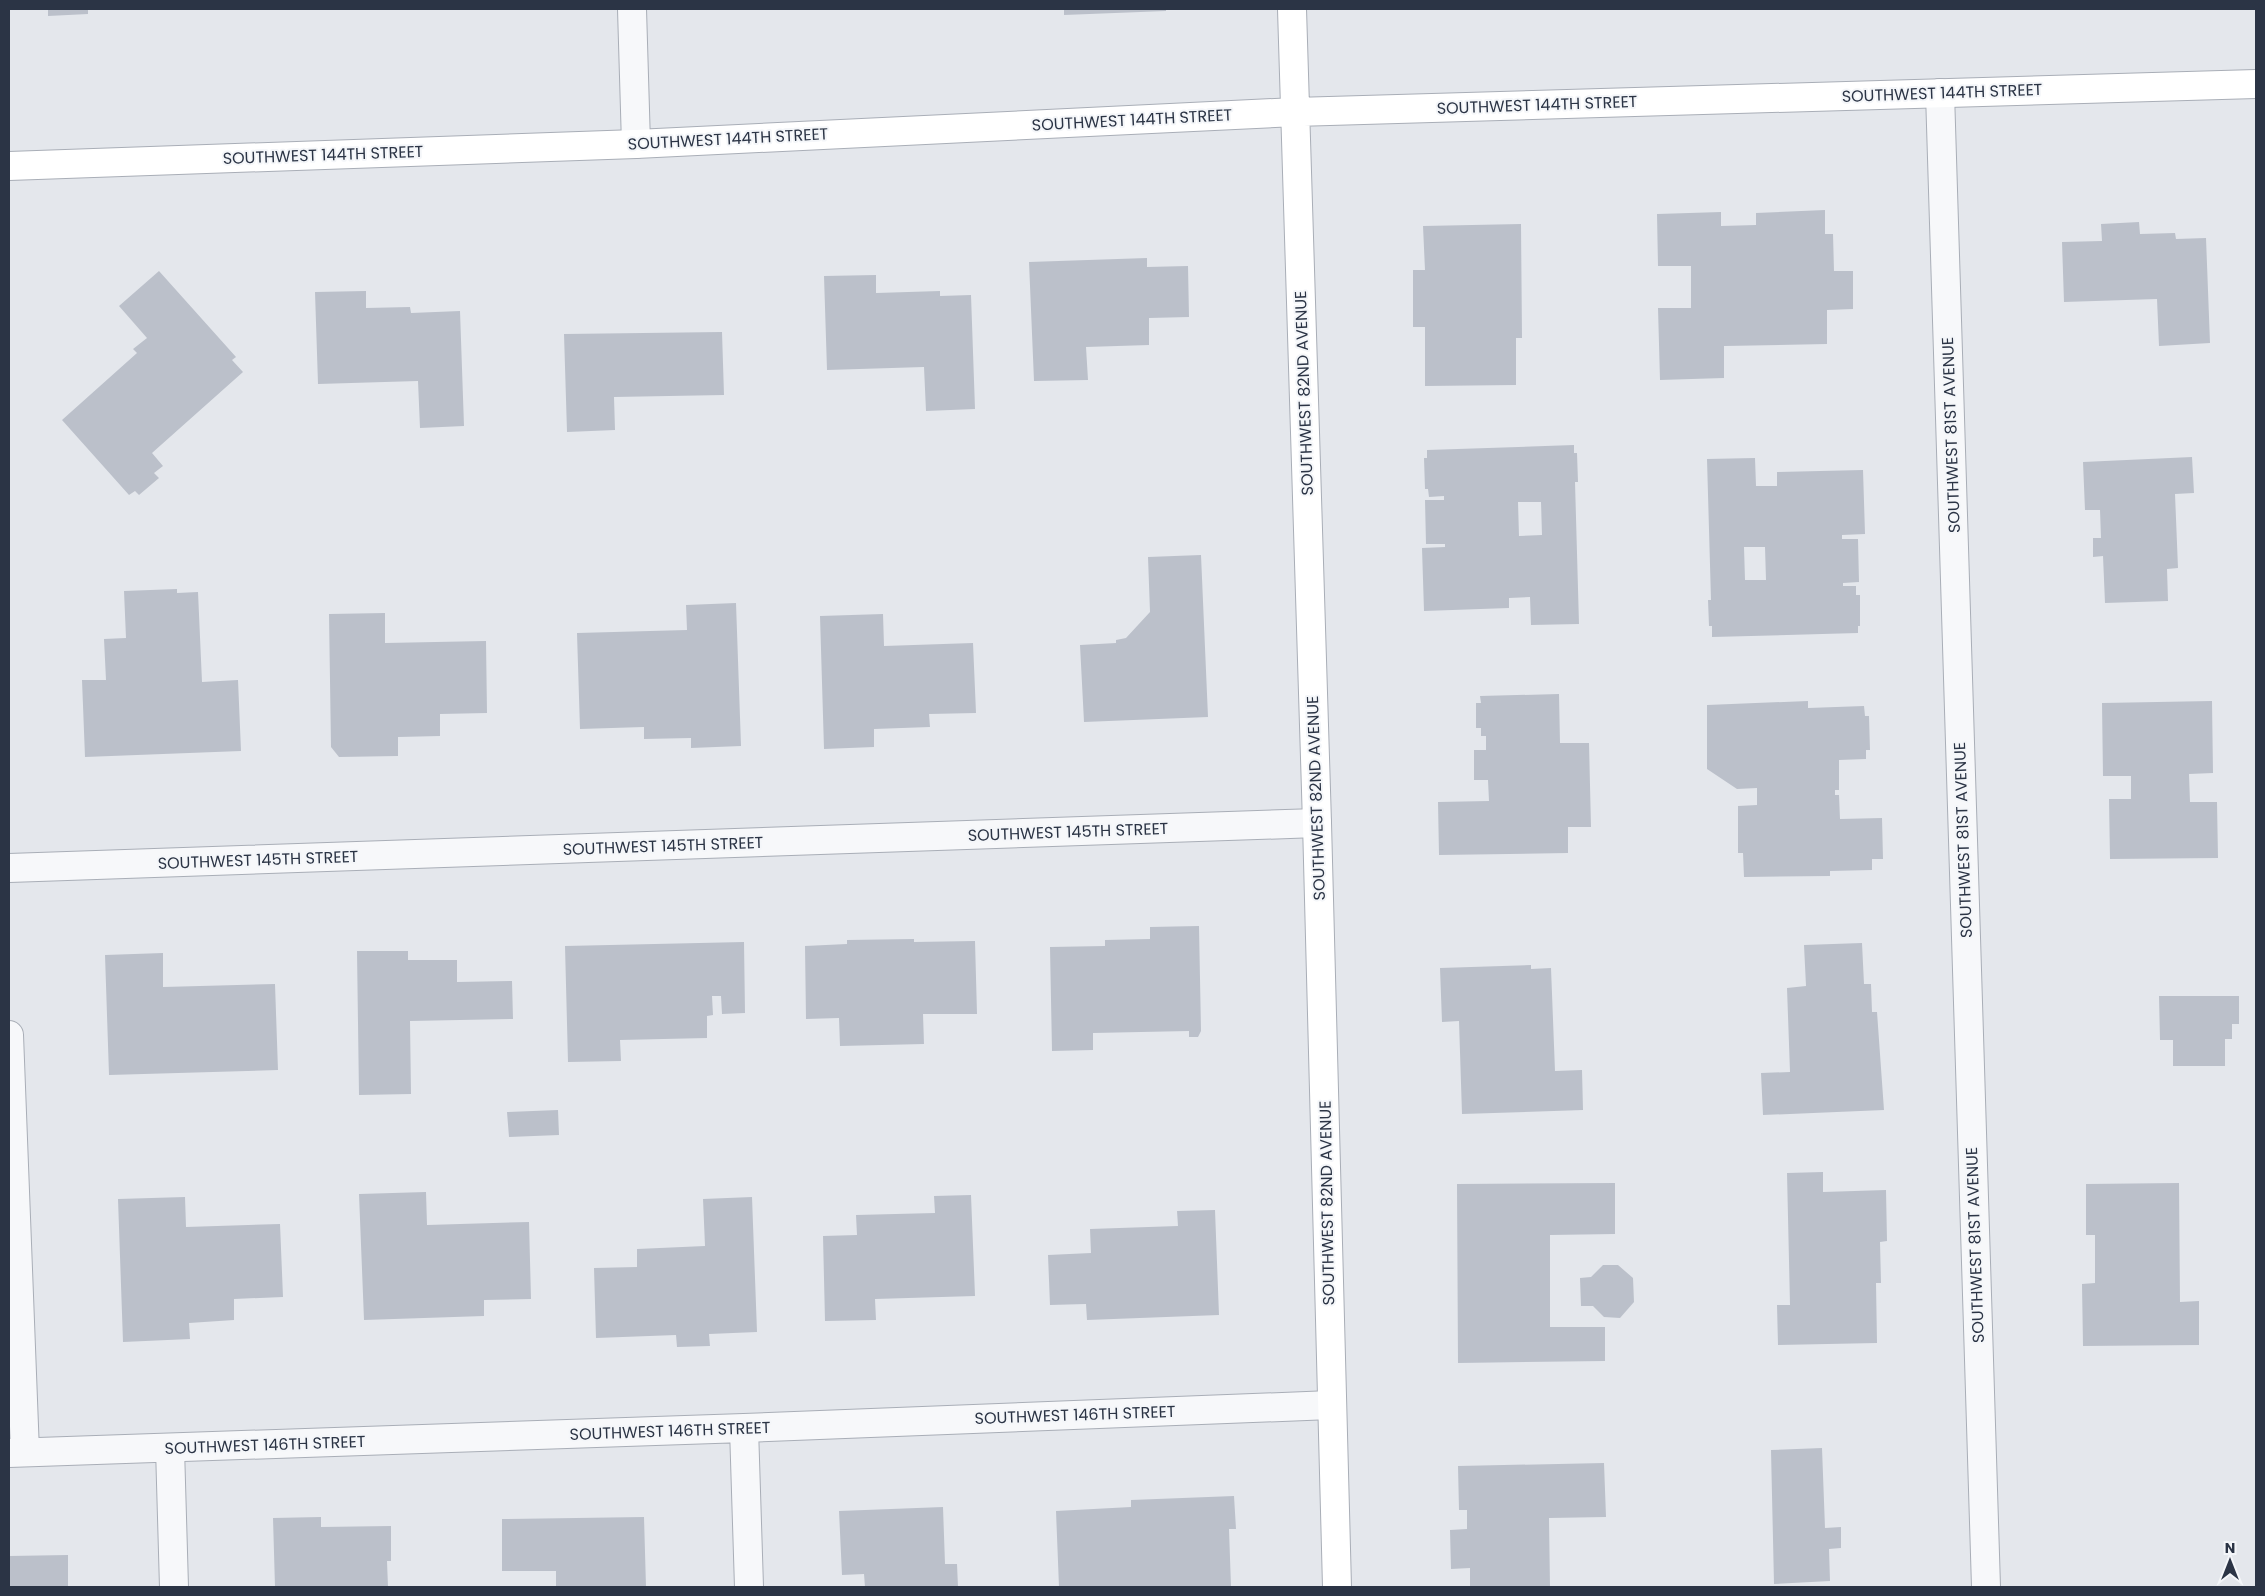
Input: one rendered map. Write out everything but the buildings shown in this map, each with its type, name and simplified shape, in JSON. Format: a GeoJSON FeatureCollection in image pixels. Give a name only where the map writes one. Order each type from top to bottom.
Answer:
{"type":"FeatureCollection","features":[{"type":"Feature","properties":{"kind":"street"},"geometry":{"type":"LineString","coordinates":[[632,9],[636,144]]}},
{"type":"Feature","properties":{"kind":"street","name":"SOUTHWEST 82ND AVENUE"},"geometry":{"type":"LineString","coordinates":[[1292,9],[1318,823],[1338,1587]]}},
{"type":"Feature","properties":{"kind":"street","name":"SOUTHWEST 144TH STREET"},"geometry":{"type":"LineString","coordinates":[[9,166],[636,144],[1295,112],[2256,84]]}},
{"type":"Feature","properties":{"kind":"street","name":"SOUTHWEST 81ST AVENUE"},"geometry":{"type":"LineString","coordinates":[[1940,93],[1986,1587]]}},
{"type":"Feature","properties":{"kind":"street","name":"SOUTHWEST 145TH STREET"},"geometry":{"type":"LineString","coordinates":[[9,868],[1318,823]]}},
{"type":"Feature","properties":{"kind":"street"},"geometry":{"type":"LineString","coordinates":[[9,1035],[17,1452]]}},
{"type":"Feature","properties":{"kind":"street","name":"SOUTHWEST 146TH STREET"},"geometry":{"type":"LineString","coordinates":[[17,1452],[744,1428],[1332,1404]]}},
{"type":"Feature","properties":{"kind":"street"},"geometry":{"type":"LineString","coordinates":[[744,1428],[749,1587]]}},
{"type":"Feature","properties":{"kind":"street"},"geometry":{"type":"LineString","coordinates":[[170,1448],[174,1587]]}}]}
